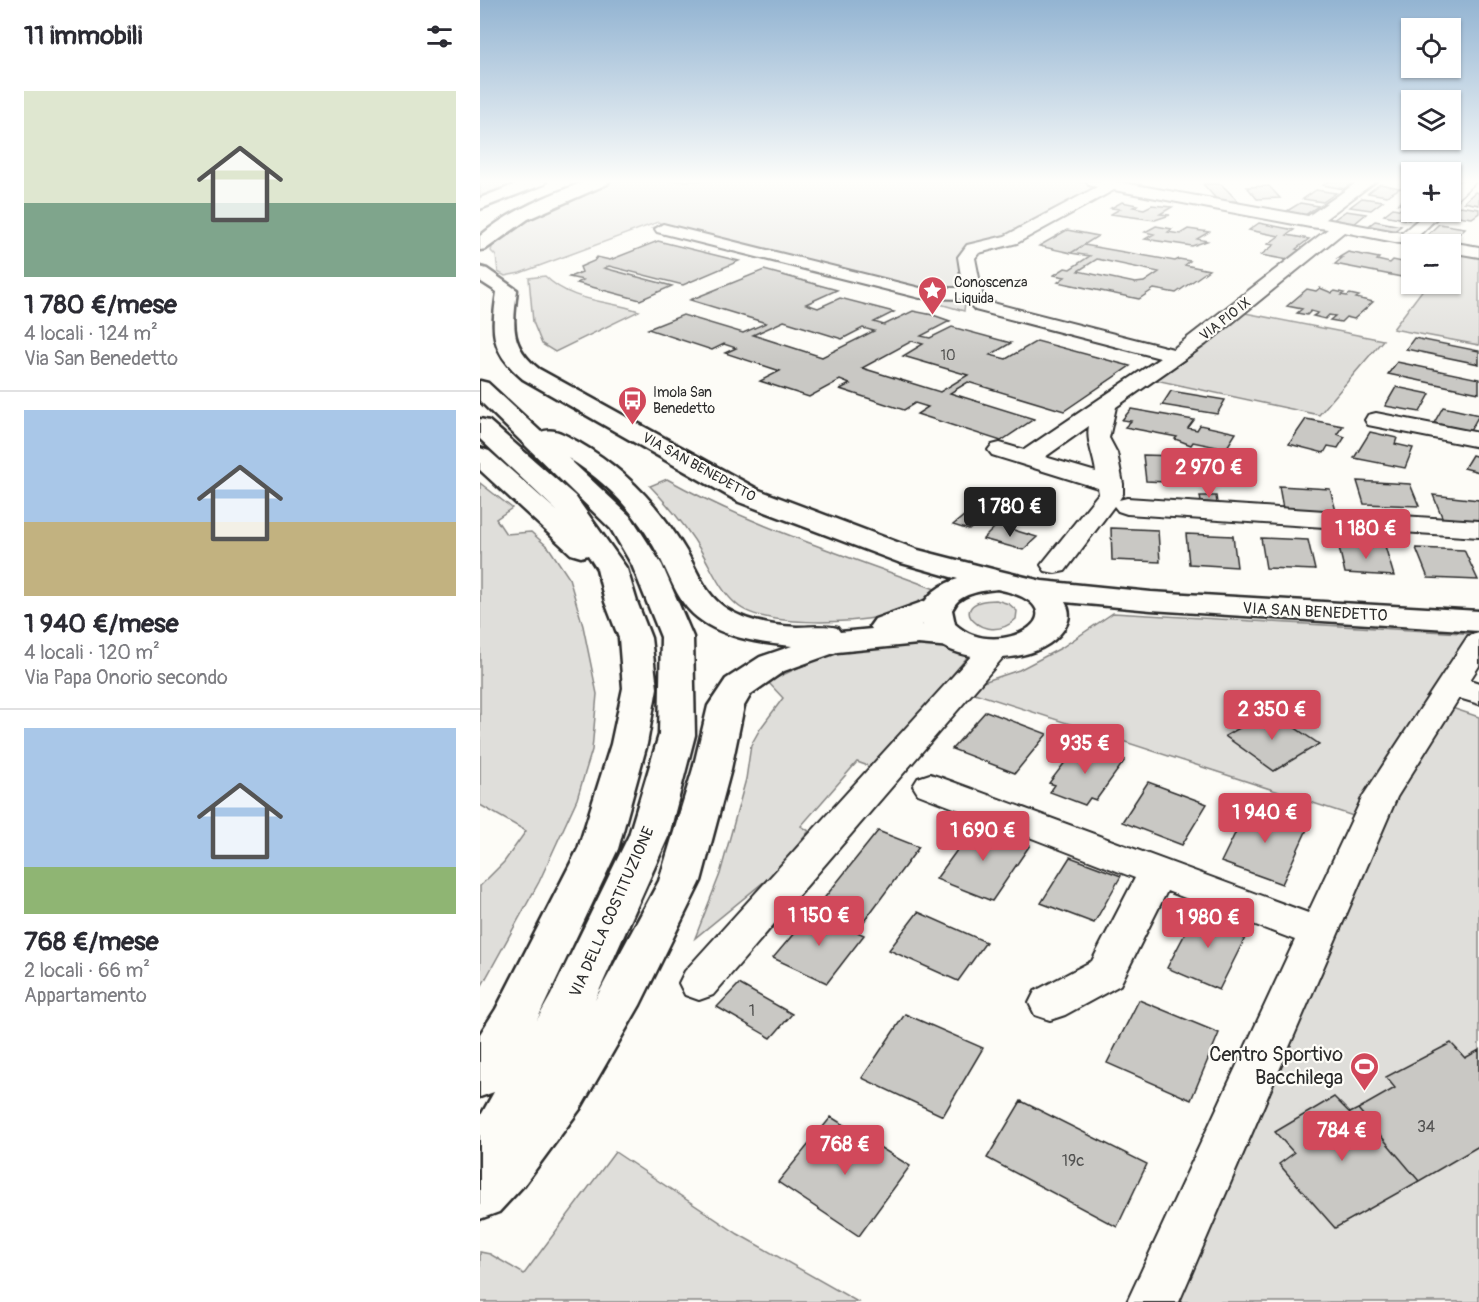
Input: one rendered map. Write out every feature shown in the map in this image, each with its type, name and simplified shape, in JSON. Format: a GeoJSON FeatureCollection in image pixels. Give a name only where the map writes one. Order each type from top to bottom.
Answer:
{"type":"FeatureCollection","features":[{"type":"Feature","properties":{"kind":"main road","name":"VIA SAN BENEDETTO"},"geometry":{"type":"LineString","coordinates":[[480,273],[507,290],[503,324],[505,343],[515,363],[531,374],[749,496],[908,556],[997,580],[1012,582],[1046,577],[1151,601],[1479,621]]}},
{"type":"Feature","properties":{"kind":"main road","name":"VIA SAN BENEDETTO"},"geometry":{"type":"LineString","coordinates":[[480,285],[495,292],[488,329],[492,348],[506,367],[521,379],[695,480],[743,504],[822,537],[937,575],[948,581],[947,611],[963,643],[994,649],[1013,648],[1044,636],[1053,626],[1074,613],[1100,607],[1151,601]]}},
{"type":"Feature","properties":{"kind":"main road"},"geometry":{"type":"LineString","coordinates":[[488,407],[600,466],[619,482],[667,543],[696,597],[705,607],[721,618],[752,630],[784,636],[819,636],[874,629],[923,614],[947,611]]}},
{"type":"Feature","properties":{"kind":"main road"},"geometry":{"type":"LineString","coordinates":[[480,1076],[512,1023],[598,849],[629,744],[640,688],[635,638],[621,602],[612,569],[565,502],[488,407]]}},
{"type":"Feature","properties":{"kind":"main road","name":"VIA DELLA COSTITUZIONE"},"geometry":{"type":"LineString","coordinates":[[480,1165],[568,1008],[650,835],[677,735],[677,637],[647,565],[622,524],[488,407]]}},
{"type":"Feature","properties":{"kind":"main road"},"geometry":{"type":"LineString","coordinates":[[480,456],[583,549],[621,602]]}},
{"type":"Feature","properties":{"kind":"main road"},"geometry":{"type":"LineString","coordinates":[[1046,577],[1056,616],[1053,626]]}},
{"type":"Feature","properties":{"kind":"main road","name":"VIA SAN BENEDETTO"},"geometry":{"type":"LineString","coordinates":[[947,611],[980,582],[997,580]]}},
{"type":"Feature","properties":{"kind":"main road"},"geometry":{"type":"LineString","coordinates":[[480,1194],[506,1168],[563,1093],[624,992],[680,881],[712,769],[726,706],[738,687],[772,664],[832,643],[918,634],[947,611]]}},
{"type":"Feature","properties":{"kind":"street"},"geometry":{"type":"LineString","coordinates":[[714,242],[920,293],[972,294]]}},
{"type":"Feature","properties":{"kind":"street"},"geometry":{"type":"LineString","coordinates":[[1004,242],[973,249],[968,263],[972,294],[974,300],[982,306],[1177,357]]}},
{"type":"Feature","properties":{"kind":"street"},"geometry":{"type":"LineString","coordinates":[[968,263],[997,257],[1010,242]]}},
{"type":"Feature","properties":{"kind":"street","name":"VIA PIO IX"},"geometry":{"type":"LineString","coordinates":[[1027,459],[1106,403],[1177,357],[1322,242]]}},
{"type":"Feature","properties":{"kind":"street"},"geometry":{"type":"LineString","coordinates":[[1461,249],[1479,252]]}},
{"type":"Feature","properties":{"kind":"street"},"geometry":{"type":"LineString","coordinates":[[1046,577],[1111,494],[1105,453],[1098,438],[1106,403]]}},
{"type":"Feature","properties":{"kind":"street"},"geometry":{"type":"LineString","coordinates":[[1376,420],[1479,440]]}},
{"type":"Feature","properties":{"kind":"street"},"geometry":{"type":"LineString","coordinates":[[1000,450],[1111,484]]}},
{"type":"Feature","properties":{"kind":"street"},"geometry":{"type":"LineString","coordinates":[[1127,506],[1479,529]]}},
{"type":"Feature","properties":{"kind":"street"},"geometry":{"type":"LineString","coordinates":[[1153,1302],[1380,796],[1466,689],[1479,642]]}},
{"type":"Feature","properties":{"kind":"street"},"geometry":{"type":"LineString","coordinates":[[699,983],[994,649]]}},
{"type":"Feature","properties":{"kind":"street"},"geometry":{"type":"LineString","coordinates":[[930,786],[1318,933]]}},
{"type":"Feature","properties":{"kind":"street"},"geometry":{"type":"LineString","coordinates":[[1050,1003],[1106,973],[1157,872]]}},
{"type":"Feature","properties":{"kind":"shaded area"},"geometry":{"type":"Polygon","coordinates":[[[494,242],[605,242],[520,273],[505,276],[498,272],[496,256],[491,251],[494,242]]]}},
{"type":"Feature","properties":{"kind":"shaded area"},"geometry":{"type":"Polygon","coordinates":[[[707,242],[1004,242],[970,258],[964,311],[841,275],[707,242]]]}},
{"type":"Feature","properties":{"kind":"shaded area"},"geometry":{"type":"Polygon","coordinates":[[[1461,252],[1479,255],[1479,345],[1393,329],[1419,294],[1461,294],[1461,252]]]}},
{"type":"Feature","properties":{"kind":"shaded area"},"geometry":{"type":"Polygon","coordinates":[[[545,276],[555,285],[577,296],[639,311],[555,352],[542,344],[533,322],[529,278],[545,276]]]}},
{"type":"Feature","properties":{"kind":"shaded area"},"geometry":{"type":"Polygon","coordinates":[[[1240,312],[1383,340],[1319,415],[1146,378],[1240,312]]]}},
{"type":"Feature","properties":{"kind":"shaded area"},"geometry":{"type":"Polygon","coordinates":[[[667,479],[766,526],[935,589],[924,599],[911,606],[869,619],[807,622],[765,617],[748,611],[736,604],[725,592],[690,534],[650,486],[667,479]]]}},
{"type":"Feature","properties":{"kind":"shaded area"},"geometry":{"type":"Polygon","coordinates":[[[480,483],[512,508],[496,519],[506,534],[531,532],[549,548],[569,578],[583,626],[597,694],[592,750],[577,799],[539,882],[480,989],[480,886],[504,862],[526,831],[480,805],[480,483]]]}},
{"type":"Feature","properties":{"kind":"shaded area"},"geometry":{"type":"Polygon","coordinates":[[[996,600],[1009,604],[1017,611],[1016,619],[1004,627],[992,629],[973,621],[970,614],[971,607],[980,602],[996,600]]]}},
{"type":"Feature","properties":{"kind":"shaded area","name":"Centro Sportivo Bacchilega"},"geometry":{"type":"Polygon","coordinates":[[[1113,613],[1479,634],[1443,705],[1479,717],[1479,1302],[1150,1302],[1378,824],[962,689],[1019,670],[1061,648],[1113,613]]]}},
{"type":"Feature","properties":{"kind":"shaded area"},"geometry":{"type":"Polygon","coordinates":[[[891,640],[957,647],[969,655],[874,768],[857,762],[801,826],[809,831],[776,872],[695,938],[720,874],[746,779],[751,745],[783,698],[768,682],[828,656],[891,640]]]}},
{"type":"Feature","properties":{"kind":"shaded area"},"geometry":{"type":"Polygon","coordinates":[[[615,1152],[738,1234],[858,1302],[480,1302],[480,1252],[490,1254],[524,1274],[615,1152]]]}},
{"type":"Feature","properties":{"kind":"building"},"geometry":{"type":"Polygon","coordinates":[[[661,242],[739,261],[683,285],[609,266],[604,268],[672,286],[640,300],[577,283],[583,280],[569,277],[582,272],[580,267],[594,261],[597,257],[610,260],[661,242]]]}},
{"type":"Feature","properties":{"kind":"building"},"geometry":{"type":"Polygon","coordinates":[[[1046,242],[1089,242],[1071,253],[1039,246],[1046,242]]]}},
{"type":"Feature","properties":{"kind":"building"},"geometry":{"type":"Polygon","coordinates":[[[1164,242],[1205,242],[1192,246],[1164,242]]]}},
{"type":"Feature","properties":{"kind":"building"},"geometry":{"type":"Polygon","coordinates":[[[1271,242],[1305,242],[1296,249],[1302,250],[1288,260],[1261,255],[1274,245],[1268,244],[1271,242]]]}},
{"type":"Feature","properties":{"kind":"building"},"geometry":{"type":"Polygon","coordinates":[[[1084,245],[1175,261],[1179,259],[1190,261],[1185,265],[1209,270],[1176,293],[1154,289],[1139,299],[1058,282],[1065,277],[1054,275],[1065,268],[1070,269],[1090,256],[1071,253],[1084,245]],[[1097,259],[1078,271],[1135,283],[1144,282],[1159,272],[1097,259]]]}},
{"type":"Feature","properties":{"kind":"building"},"geometry":{"type":"Polygon","coordinates":[[[1348,252],[1379,258],[1377,260],[1390,263],[1393,260],[1401,262],[1401,277],[1335,264],[1342,258],[1338,258],[1348,252]]]}},
{"type":"Feature","properties":{"kind":"building"},"geometry":{"type":"Polygon","coordinates":[[[764,270],[837,290],[806,304],[818,308],[840,298],[894,312],[874,322],[884,325],[913,311],[950,321],[921,336],[930,338],[952,327],[1011,343],[990,355],[1006,359],[1037,341],[1130,366],[1064,411],[968,382],[950,393],[1034,419],[1001,441],[917,414],[928,407],[915,403],[904,410],[840,389],[850,384],[840,380],[809,397],[760,381],[780,371],[725,353],[736,348],[724,344],[712,350],[648,329],[683,315],[743,333],[766,323],[690,300],[764,270]],[[784,321],[753,335],[822,357],[874,331],[863,328],[842,339],[784,321]],[[912,341],[862,368],[940,392],[968,375],[903,356],[923,344],[912,341]]]}},
{"type":"Feature","properties":{"kind":"building"},"geometry":{"type":"Polygon","coordinates":[[[1320,288],[1332,293],[1335,291],[1344,293],[1341,295],[1359,296],[1356,298],[1373,302],[1354,319],[1346,317],[1341,322],[1330,320],[1335,316],[1329,315],[1325,319],[1313,316],[1318,313],[1311,311],[1307,315],[1297,313],[1302,309],[1287,306],[1307,289],[1316,291],[1320,288]]]}},
{"type":"Feature","properties":{"kind":"building"},"geometry":{"type":"Polygon","coordinates":[[[1414,338],[1479,351],[1479,364],[1406,349],[1414,338]]]}},
{"type":"Feature","properties":{"kind":"building"},"geometry":{"type":"Polygon","coordinates":[[[1397,362],[1479,379],[1479,393],[1388,374],[1397,362]]]}},
{"type":"Feature","properties":{"kind":"building"},"geometry":{"type":"Polygon","coordinates":[[[1396,387],[1430,394],[1420,412],[1385,406],[1396,387]]]}},
{"type":"Feature","properties":{"kind":"building"},"geometry":{"type":"Polygon","coordinates":[[[1171,391],[1225,400],[1217,414],[1162,405],[1171,391]]]}},
{"type":"Feature","properties":{"kind":"building"},"geometry":{"type":"Polygon","coordinates":[[[1443,407],[1479,415],[1470,431],[1434,423],[1443,407]]]}},
{"type":"Feature","properties":{"kind":"building"},"geometry":{"type":"Polygon","coordinates":[[[1131,409],[1194,420],[1188,428],[1197,430],[1200,425],[1236,433],[1226,449],[1193,442],[1191,445],[1175,439],[1177,437],[1125,427],[1131,421],[1122,420],[1131,409]]]}},
{"type":"Feature","properties":{"kind":"building"},"geometry":{"type":"Polygon","coordinates":[[[1306,419],[1343,426],[1337,434],[1345,437],[1338,448],[1328,446],[1324,453],[1289,444],[1306,419]]]}},
{"type":"Feature","properties":{"kind":"building"},"geometry":{"type":"Polygon","coordinates":[[[1370,432],[1397,438],[1395,444],[1413,448],[1405,468],[1354,458],[1370,432]]]}},
{"type":"Feature","properties":{"kind":"building"},"geometry":{"type":"Polygon","coordinates":[[[1143,455],[1177,456],[1177,461],[1217,460],[1217,467],[1210,467],[1212,477],[1206,477],[1207,484],[1146,481],[1143,455]]]}},
{"type":"Feature","properties":{"kind":"building"},"geometry":{"type":"Polygon","coordinates":[[[1472,455],[1479,457],[1479,472],[1464,468],[1472,455]]]}},
{"type":"Feature","properties":{"kind":"building"},"geometry":{"type":"Polygon","coordinates":[[[1357,481],[1410,484],[1419,506],[1364,504],[1357,481]]]}},
{"type":"Feature","properties":{"kind":"building"},"geometry":{"type":"Polygon","coordinates":[[[1279,486],[1330,489],[1336,511],[1283,509],[1279,486]]]}},
{"type":"Feature","properties":{"kind":"building"},"geometry":{"type":"Polygon","coordinates":[[[1433,495],[1479,500],[1479,520],[1443,519],[1433,495]]]}},
{"type":"Feature","properties":{"kind":"building"},"geometry":{"type":"Polygon","coordinates":[[[1200,496],[1216,496],[1217,503],[1201,502],[1200,496]]]}},
{"type":"Feature","properties":{"kind":"building"},"geometry":{"type":"Polygon","coordinates":[[[971,510],[986,515],[969,530],[953,525],[971,510]]]}},
{"type":"Feature","properties":{"kind":"building"},"geometry":{"type":"Polygon","coordinates":[[[997,525],[1037,537],[1023,550],[983,539],[997,525]]]}},
{"type":"Feature","properties":{"kind":"building"},"geometry":{"type":"Polygon","coordinates":[[[1111,528],[1158,530],[1160,562],[1112,560],[1111,528]]]}},
{"type":"Feature","properties":{"kind":"building"},"geometry":{"type":"Polygon","coordinates":[[[1186,534],[1233,536],[1237,567],[1189,564],[1186,534]]]}},
{"type":"Feature","properties":{"kind":"building"},"geometry":{"type":"Polygon","coordinates":[[[1261,538],[1308,540],[1315,570],[1266,568],[1261,538]]]}},
{"type":"Feature","properties":{"kind":"building"},"geometry":{"type":"Polygon","coordinates":[[[1338,543],[1385,546],[1394,576],[1345,573],[1338,543]]]}},
{"type":"Feature","properties":{"kind":"building"},"geometry":{"type":"Polygon","coordinates":[[[1416,548],[1464,550],[1478,580],[1428,578],[1416,548]]]}},
{"type":"Feature","properties":{"kind":"building"},"geometry":{"type":"Polygon","coordinates":[[[986,711],[1047,734],[1015,773],[952,749],[986,711]]]}},
{"type":"Feature","properties":{"kind":"building"},"geometry":{"type":"Polygon","coordinates":[[[1270,711],[1319,744],[1274,771],[1225,736],[1270,711]]]}},
{"type":"Feature","properties":{"kind":"building"},"geometry":{"type":"Polygon","coordinates":[[[1079,744],[1125,760],[1096,800],[1090,798],[1085,805],[1050,792],[1055,785],[1049,783],[1079,744]]]}},
{"type":"Feature","properties":{"kind":"building"},"geometry":{"type":"Polygon","coordinates":[[[1148,782],[1207,804],[1182,845],[1122,822],[1148,782]]]}},
{"type":"Feature","properties":{"kind":"building"},"geometry":{"type":"Polygon","coordinates":[[[1249,805],[1309,825],[1282,884],[1221,862],[1249,805]]]}},
{"type":"Feature","properties":{"kind":"building"},"geometry":{"type":"Polygon","coordinates":[[[976,824],[1030,845],[992,901],[936,879],[976,824]]]}},
{"type":"Feature","properties":{"kind":"building"},"geometry":{"type":"Polygon","coordinates":[[[878,831],[919,847],[862,924],[818,906],[878,831]]]}},
{"type":"Feature","properties":{"kind":"building"},"geometry":{"type":"Polygon","coordinates":[[[1070,857],[1121,876],[1094,923],[1041,903],[1070,857]]]}},
{"type":"Feature","properties":{"kind":"building"},"geometry":{"type":"Polygon","coordinates":[[[1198,909],[1249,930],[1219,990],[1167,968],[1198,909]]]}},
{"type":"Feature","properties":{"kind":"building"},"geometry":{"type":"Polygon","coordinates":[[[812,912],[864,935],[827,983],[773,958],[812,912]]]}},
{"type":"Feature","properties":{"kind":"building"},"geometry":{"type":"Polygon","coordinates":[[[918,912],[986,942],[958,981],[889,950],[918,912]]]}},
{"type":"Feature","properties":{"kind":"building"},"geometry":{"type":"Polygon","coordinates":[[[739,984],[792,1014],[771,1038],[717,1007],[739,984]]]}},
{"type":"Feature","properties":{"kind":"building"},"geometry":{"type":"Polygon","coordinates":[[[1139,1000],[1219,1033],[1191,1100],[1107,1063],[1139,1000]]]}},
{"type":"Feature","properties":{"kind":"building"},"geometry":{"type":"Polygon","coordinates":[[[905,1014],[983,1048],[943,1116],[862,1078],[905,1014]]]}},
{"type":"Feature","properties":{"kind":"building"},"geometry":{"type":"Polygon","coordinates":[[[1451,1043],[1465,1058],[1479,1050],[1479,1146],[1419,1181],[1358,1109],[1395,1088],[1386,1077],[1451,1043]]]}},
{"type":"Feature","properties":{"kind":"building"},"geometry":{"type":"Polygon","coordinates":[[[1334,1097],[1350,1113],[1358,1109],[1419,1181],[1335,1228],[1279,1164],[1294,1153],[1275,1132],[1334,1097]]]}},
{"type":"Feature","properties":{"kind":"building"},"geometry":{"type":"Polygon","coordinates":[[[1021,1101],[1147,1164],[1117,1227],[987,1158],[1021,1101]]]}},
{"type":"Feature","properties":{"kind":"building"},"geometry":{"type":"Polygon","coordinates":[[[831,1117],[910,1166],[859,1236],[778,1182],[831,1117]]]}},
{"type":"Feature","properties":{"kind":"place","name":"Conoscenza Liquida"},"geometry":{"type":"Point","coordinates":[933,316]}},
{"type":"Feature","properties":{"kind":"place","name":"Imola San Benedetto"},"geometry":{"type":"Point","coordinates":[632,426]}},
{"type":"Feature","properties":{"kind":"place","name":"Centro Sportivo Bacchilega"},"geometry":{"type":"Point","coordinates":[1364,1092]}}]}
